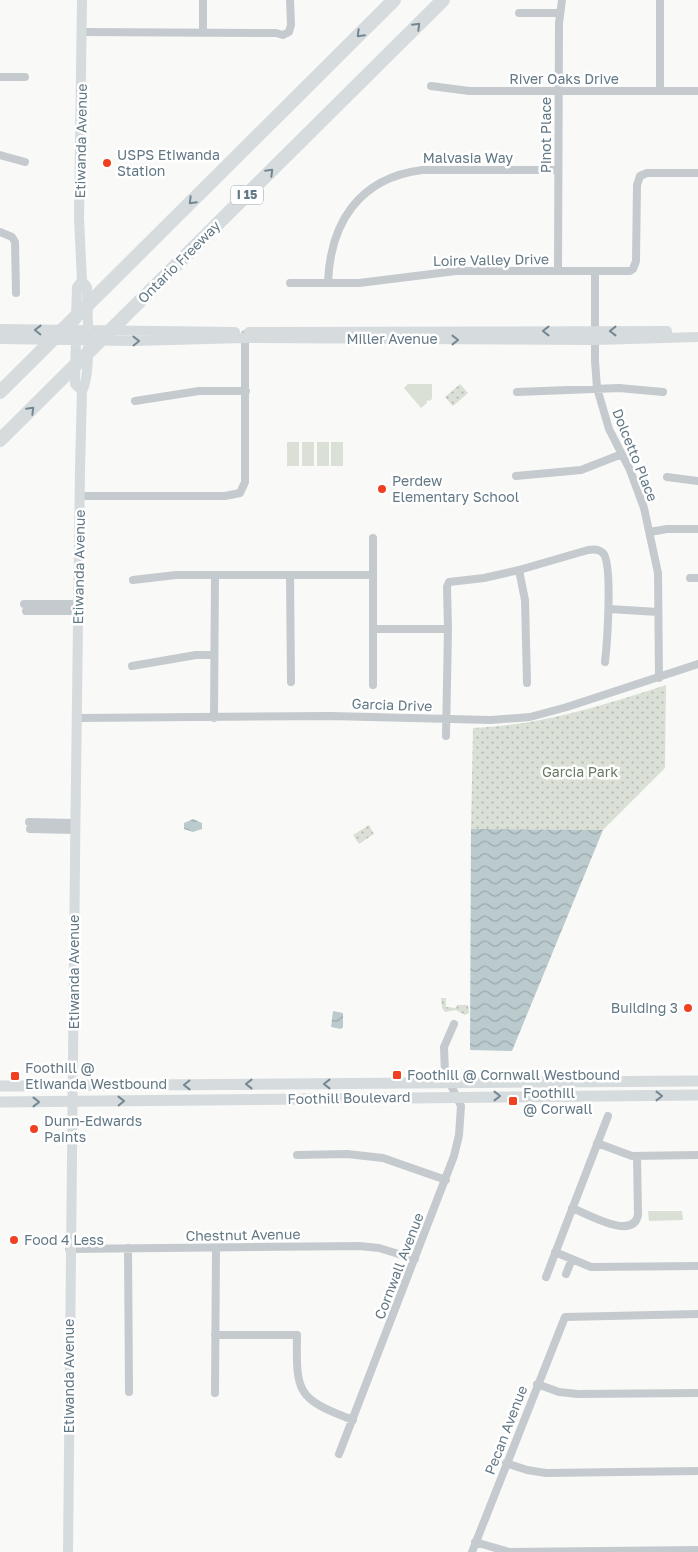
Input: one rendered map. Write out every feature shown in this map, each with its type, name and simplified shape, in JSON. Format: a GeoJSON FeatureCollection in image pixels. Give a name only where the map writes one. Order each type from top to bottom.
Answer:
{"type":"FeatureCollection","features":[{"type":"Feature","properties":{"kind":"highway","name":"I 15"},"geometry":{"type":"LineString","coordinates":[[0,392],[394,0]]}},
{"type":"Feature","properties":{"kind":"highway","name":"Ontario Freeway"},"geometry":{"type":"LineString","coordinates":[[0,440],[443,0]]}},
{"type":"Feature","properties":{"kind":"main road","name":"Etiwanda Avenue"},"geometry":{"type":"LineString","coordinates":[[68,1552],[69,1249],[73,1102],[79,496],[82,391],[86,383],[87,335],[87,287],[82,281],[79,218],[82,0]]}},
{"type":"Feature","properties":{"kind":"main road","name":"Etiwanda Avenue"},"geometry":{"type":"LineString","coordinates":[[82,281],[77,287],[75,384],[82,391]]}},
{"type":"Feature","properties":{"kind":"main road"},"geometry":{"type":"LineString","coordinates":[[0,329],[76,335]]}},
{"type":"Feature","properties":{"kind":"main road","name":"Miller Avenue"},"geometry":{"type":"LineString","coordinates":[[595,335],[698,331]]}},
{"type":"Feature","properties":{"kind":"main road","name":"Miller Avenue"},"geometry":{"type":"LineString","coordinates":[[76,335],[595,335],[698,337]]}},
{"type":"Feature","properties":{"kind":"main road"},"geometry":{"type":"LineString","coordinates":[[0,339],[76,335]]}},
{"type":"Feature","properties":{"kind":"main road","name":"Foothill Boulevard"},"geometry":{"type":"LineString","coordinates":[[0,1086],[73,1087],[698,1081]]}},
{"type":"Feature","properties":{"kind":"main road","name":"Foothill Boulevard"},"geometry":{"type":"LineString","coordinates":[[0,1102],[698,1095]]}},
{"type":"Feature","properties":{"kind":"street"},"geometry":{"type":"LineString","coordinates":[[203,0],[203,33]]}},
{"type":"Feature","properties":{"kind":"street"},"geometry":{"type":"LineString","coordinates":[[82,32],[283,35],[289,32],[291,26],[290,0]]}},
{"type":"Feature","properties":{"kind":"street","name":"Pinot Place"},"geometry":{"type":"LineString","coordinates":[[558,271],[560,13],[562,0]]}},
{"type":"Feature","properties":{"kind":"street"},"geometry":{"type":"LineString","coordinates":[[660,0],[660,91]]}},
{"type":"Feature","properties":{"kind":"street"},"geometry":{"type":"LineString","coordinates":[[519,13],[560,13]]}},
{"type":"Feature","properties":{"kind":"street"},"geometry":{"type":"LineString","coordinates":[[0,77],[25,77]]}},
{"type":"Feature","properties":{"kind":"street","name":"River Oaks Drive"},"geometry":{"type":"LineString","coordinates":[[431,86],[469,91],[698,91]]}},
{"type":"Feature","properties":{"kind":"street"},"geometry":{"type":"LineString","coordinates":[[0,154],[25,162]]}},
{"type":"Feature","properties":{"kind":"street","name":"Malvasia Way"},"geometry":{"type":"LineString","coordinates":[[328,283],[329,257],[340,225],[361,197],[384,181],[402,174],[422,170],[558,170]]}},
{"type":"Feature","properties":{"kind":"street","name":"Loire Valley Drive"},"geometry":{"type":"LineString","coordinates":[[290,283],[368,282],[456,271],[626,272],[633,269],[636,261],[637,185],[640,176],[647,173],[698,173]]}},
{"type":"Feature","properties":{"kind":"street"},"geometry":{"type":"LineString","coordinates":[[0,232],[12,236],[15,248],[16,293]]}},
{"type":"Feature","properties":{"kind":"street","name":"Dolcetto Place"},"geometry":{"type":"LineString","coordinates":[[595,271],[597,388],[605,418],[644,508],[650,532],[658,573],[659,678]]}},
{"type":"Feature","properties":{"kind":"street"},"geometry":{"type":"LineString","coordinates":[[79,496],[226,496],[240,493],[245,482],[245,335]]}},
{"type":"Feature","properties":{"kind":"street"},"geometry":{"type":"LineString","coordinates":[[517,392],[597,388],[626,388],[663,392]]}},
{"type":"Feature","properties":{"kind":"street"},"geometry":{"type":"LineString","coordinates":[[135,401],[199,391],[246,391]]}},
{"type":"Feature","properties":{"kind":"street"},"geometry":{"type":"LineString","coordinates":[[516,476],[581,470],[622,454]]}},
{"type":"Feature","properties":{"kind":"street"},"geometry":{"type":"LineString","coordinates":[[666,477],[698,481]]}},
{"type":"Feature","properties":{"kind":"street"},"geometry":{"type":"LineString","coordinates":[[650,532],[666,529],[698,529]]}},
{"type":"Feature","properties":{"kind":"street"},"geometry":{"type":"LineString","coordinates":[[372,684],[373,538]]}},
{"type":"Feature","properties":{"kind":"street"},"geometry":{"type":"LineString","coordinates":[[446,736],[448,719],[447,587],[449,582],[484,578],[519,570],[588,550],[599,551],[604,554],[605,559],[609,609],[605,662]]}},
{"type":"Feature","properties":{"kind":"street"},"geometry":{"type":"LineString","coordinates":[[519,570],[523,581],[525,600],[527,683]]}},
{"type":"Feature","properties":{"kind":"street"},"geometry":{"type":"LineString","coordinates":[[133,580],[176,574],[373,574]]}},
{"type":"Feature","properties":{"kind":"street"},"geometry":{"type":"LineString","coordinates":[[214,718],[215,574]]}},
{"type":"Feature","properties":{"kind":"street"},"geometry":{"type":"LineString","coordinates":[[290,574],[291,682]]}},
{"type":"Feature","properties":{"kind":"street"},"geometry":{"type":"LineString","coordinates":[[25,608],[78,608]]}},
{"type":"Feature","properties":{"kind":"street"},"geometry":{"type":"LineString","coordinates":[[609,609],[658,612]]}},
{"type":"Feature","properties":{"kind":"street"},"geometry":{"type":"LineString","coordinates":[[373,629],[448,629]]}},
{"type":"Feature","properties":{"kind":"street"},"geometry":{"type":"LineString","coordinates":[[132,666],[196,655],[214,655]]}},
{"type":"Feature","properties":{"kind":"street","name":"Garcia Drive"},"geometry":{"type":"LineString","coordinates":[[77,718],[330,716],[491,720],[530,717],[659,678],[698,664]]}},
{"type":"Feature","properties":{"kind":"street"},"geometry":{"type":"LineString","coordinates":[[30,826],[75,826]]}},
{"type":"Feature","properties":{"kind":"street","name":"Cornwall Avenue"},"geometry":{"type":"LineString","coordinates":[[339,1454],[446,1180],[459,1135],[461,1106],[445,1073],[444,1047],[454,1024]]}},
{"type":"Feature","properties":{"kind":"street"},"geometry":{"type":"LineString","coordinates":[[546,1276],[608,1116]]}},
{"type":"Feature","properties":{"kind":"street"},"geometry":{"type":"LineString","coordinates":[[597,1143],[637,1156],[698,1155]]}},
{"type":"Feature","properties":{"kind":"street"},"geometry":{"type":"LineString","coordinates":[[297,1155],[347,1154],[383,1158],[446,1180]]}},
{"type":"Feature","properties":{"kind":"street"},"geometry":{"type":"LineString","coordinates":[[572,1208],[620,1227],[630,1227],[636,1223],[638,1215],[637,1156]]}},
{"type":"Feature","properties":{"kind":"street","name":"Chestnut Avenue"},"geometry":{"type":"LineString","coordinates":[[69,1249],[366,1246],[398,1253],[415,1260]]}},
{"type":"Feature","properties":{"kind":"street"},"geometry":{"type":"LineString","coordinates":[[128,1248],[129,1392]]}},
{"type":"Feature","properties":{"kind":"street"},"geometry":{"type":"LineString","coordinates":[[215,1393],[216,1248]]}},
{"type":"Feature","properties":{"kind":"street"},"geometry":{"type":"LineString","coordinates":[[555,1252],[591,1267],[698,1266]]}},
{"type":"Feature","properties":{"kind":"street"},"geometry":{"type":"LineString","coordinates":[[566,1274],[572,1259]]}},
{"type":"Feature","properties":{"kind":"street","name":"Pecan Avenue"},"geometry":{"type":"LineString","coordinates":[[472,1552],[565,1317],[698,1314]]}},
{"type":"Feature","properties":{"kind":"street"},"geometry":{"type":"LineString","coordinates":[[215,1335],[297,1335],[297,1370],[303,1392],[321,1408],[353,1420]]}},
{"type":"Feature","properties":{"kind":"street"},"geometry":{"type":"LineString","coordinates":[[537,1384],[559,1392],[573,1394],[698,1393]]}},
{"type":"Feature","properties":{"kind":"street"},"geometry":{"type":"LineString","coordinates":[[506,1463],[527,1470],[546,1473],[698,1471]]}},
{"type":"Feature","properties":{"kind":"street"},"geometry":{"type":"LineString","coordinates":[[475,1542],[509,1552],[698,1550]]}},
{"type":"Feature","properties":{"kind":"green space"},"geometry":{"type":"Polygon","coordinates":[[[408,384],[432,384],[432,399],[427,400],[427,403],[421,408],[404,388],[408,384]]]}},
{"type":"Feature","properties":{"kind":"green space"},"geometry":{"type":"Polygon","coordinates":[[[460,384],[468,393],[453,406],[445,397],[460,384]]]}},
{"type":"Feature","properties":{"kind":"green space"},"geometry":{"type":"Polygon","coordinates":[[[287,442],[299,442],[299,466],[287,466],[287,442]]]}},
{"type":"Feature","properties":{"kind":"green space"},"geometry":{"type":"Polygon","coordinates":[[[302,442],[314,442],[314,466],[302,466],[302,442]]]}},
{"type":"Feature","properties":{"kind":"green space"},"geometry":{"type":"Polygon","coordinates":[[[317,442],[329,442],[329,466],[317,466],[317,442]]]}},
{"type":"Feature","properties":{"kind":"green space"},"geometry":{"type":"Polygon","coordinates":[[[331,442],[343,442],[343,466],[331,466],[331,442]]]}},
{"type":"Feature","properties":{"kind":"green space","name":"Garcia Park"},"geometry":{"type":"Polygon","coordinates":[[[666,685],[665,768],[603,830],[471,829],[473,728],[547,719],[595,707],[666,685]]]}},
{"type":"Feature","properties":{"kind":"green space"},"geometry":{"type":"Polygon","coordinates":[[[369,825],[374,834],[359,844],[353,835],[369,825]]]}},
{"type":"Feature","properties":{"kind":"green space"},"geometry":{"type":"Polygon","coordinates":[[[441,998],[446,998],[446,1007],[456,1008],[457,1005],[468,1005],[469,1013],[465,1015],[456,1010],[445,1012],[442,1008],[441,998]]]}},
{"type":"Feature","properties":{"kind":"green space"},"geometry":{"type":"Polygon","coordinates":[[[648,1211],[682,1211],[683,1220],[649,1221],[648,1211]]]}},
{"type":"Feature","properties":{"kind":"water"},"geometry":{"type":"Polygon","coordinates":[[[193,819],[202,823],[202,829],[193,832],[184,829],[184,823],[193,819]]]}},
{"type":"Feature","properties":{"kind":"water"},"geometry":{"type":"Polygon","coordinates":[[[471,829],[603,830],[512,1051],[470,1050],[471,829]]]}},
{"type":"Feature","properties":{"kind":"water"},"geometry":{"type":"Polygon","coordinates":[[[333,1011],[343,1013],[343,1027],[341,1029],[331,1027],[333,1011]]]}},
{"type":"Feature","properties":{"kind":"place","name":"USPS Etiwanda Station"},"geometry":{"type":"Point","coordinates":[107,163]}},
{"type":"Feature","properties":{"kind":"place","name":"Perdew Elementary School"},"geometry":{"type":"Point","coordinates":[382,489]}},
{"type":"Feature","properties":{"kind":"place","name":"Building 3"},"geometry":{"type":"Point","coordinates":[688,1008]}},
{"type":"Feature","properties":{"kind":"place","name":"Foothill @ Cornwall Westbound"},"geometry":{"type":"Point","coordinates":[397,1075]}},
{"type":"Feature","properties":{"kind":"place","name":"Foothill @ Etiwanda Westbound"},"geometry":{"type":"Point","coordinates":[15,1076]}},
{"type":"Feature","properties":{"kind":"place","name":"Foothill @ Corwall"},"geometry":{"type":"Point","coordinates":[513,1101]}},
{"type":"Feature","properties":{"kind":"place","name":"Dunn-Edwards Paints"},"geometry":{"type":"Point","coordinates":[34,1129]}},
{"type":"Feature","properties":{"kind":"place","name":"Food 4 Less"},"geometry":{"type":"Point","coordinates":[14,1240]}}]}
